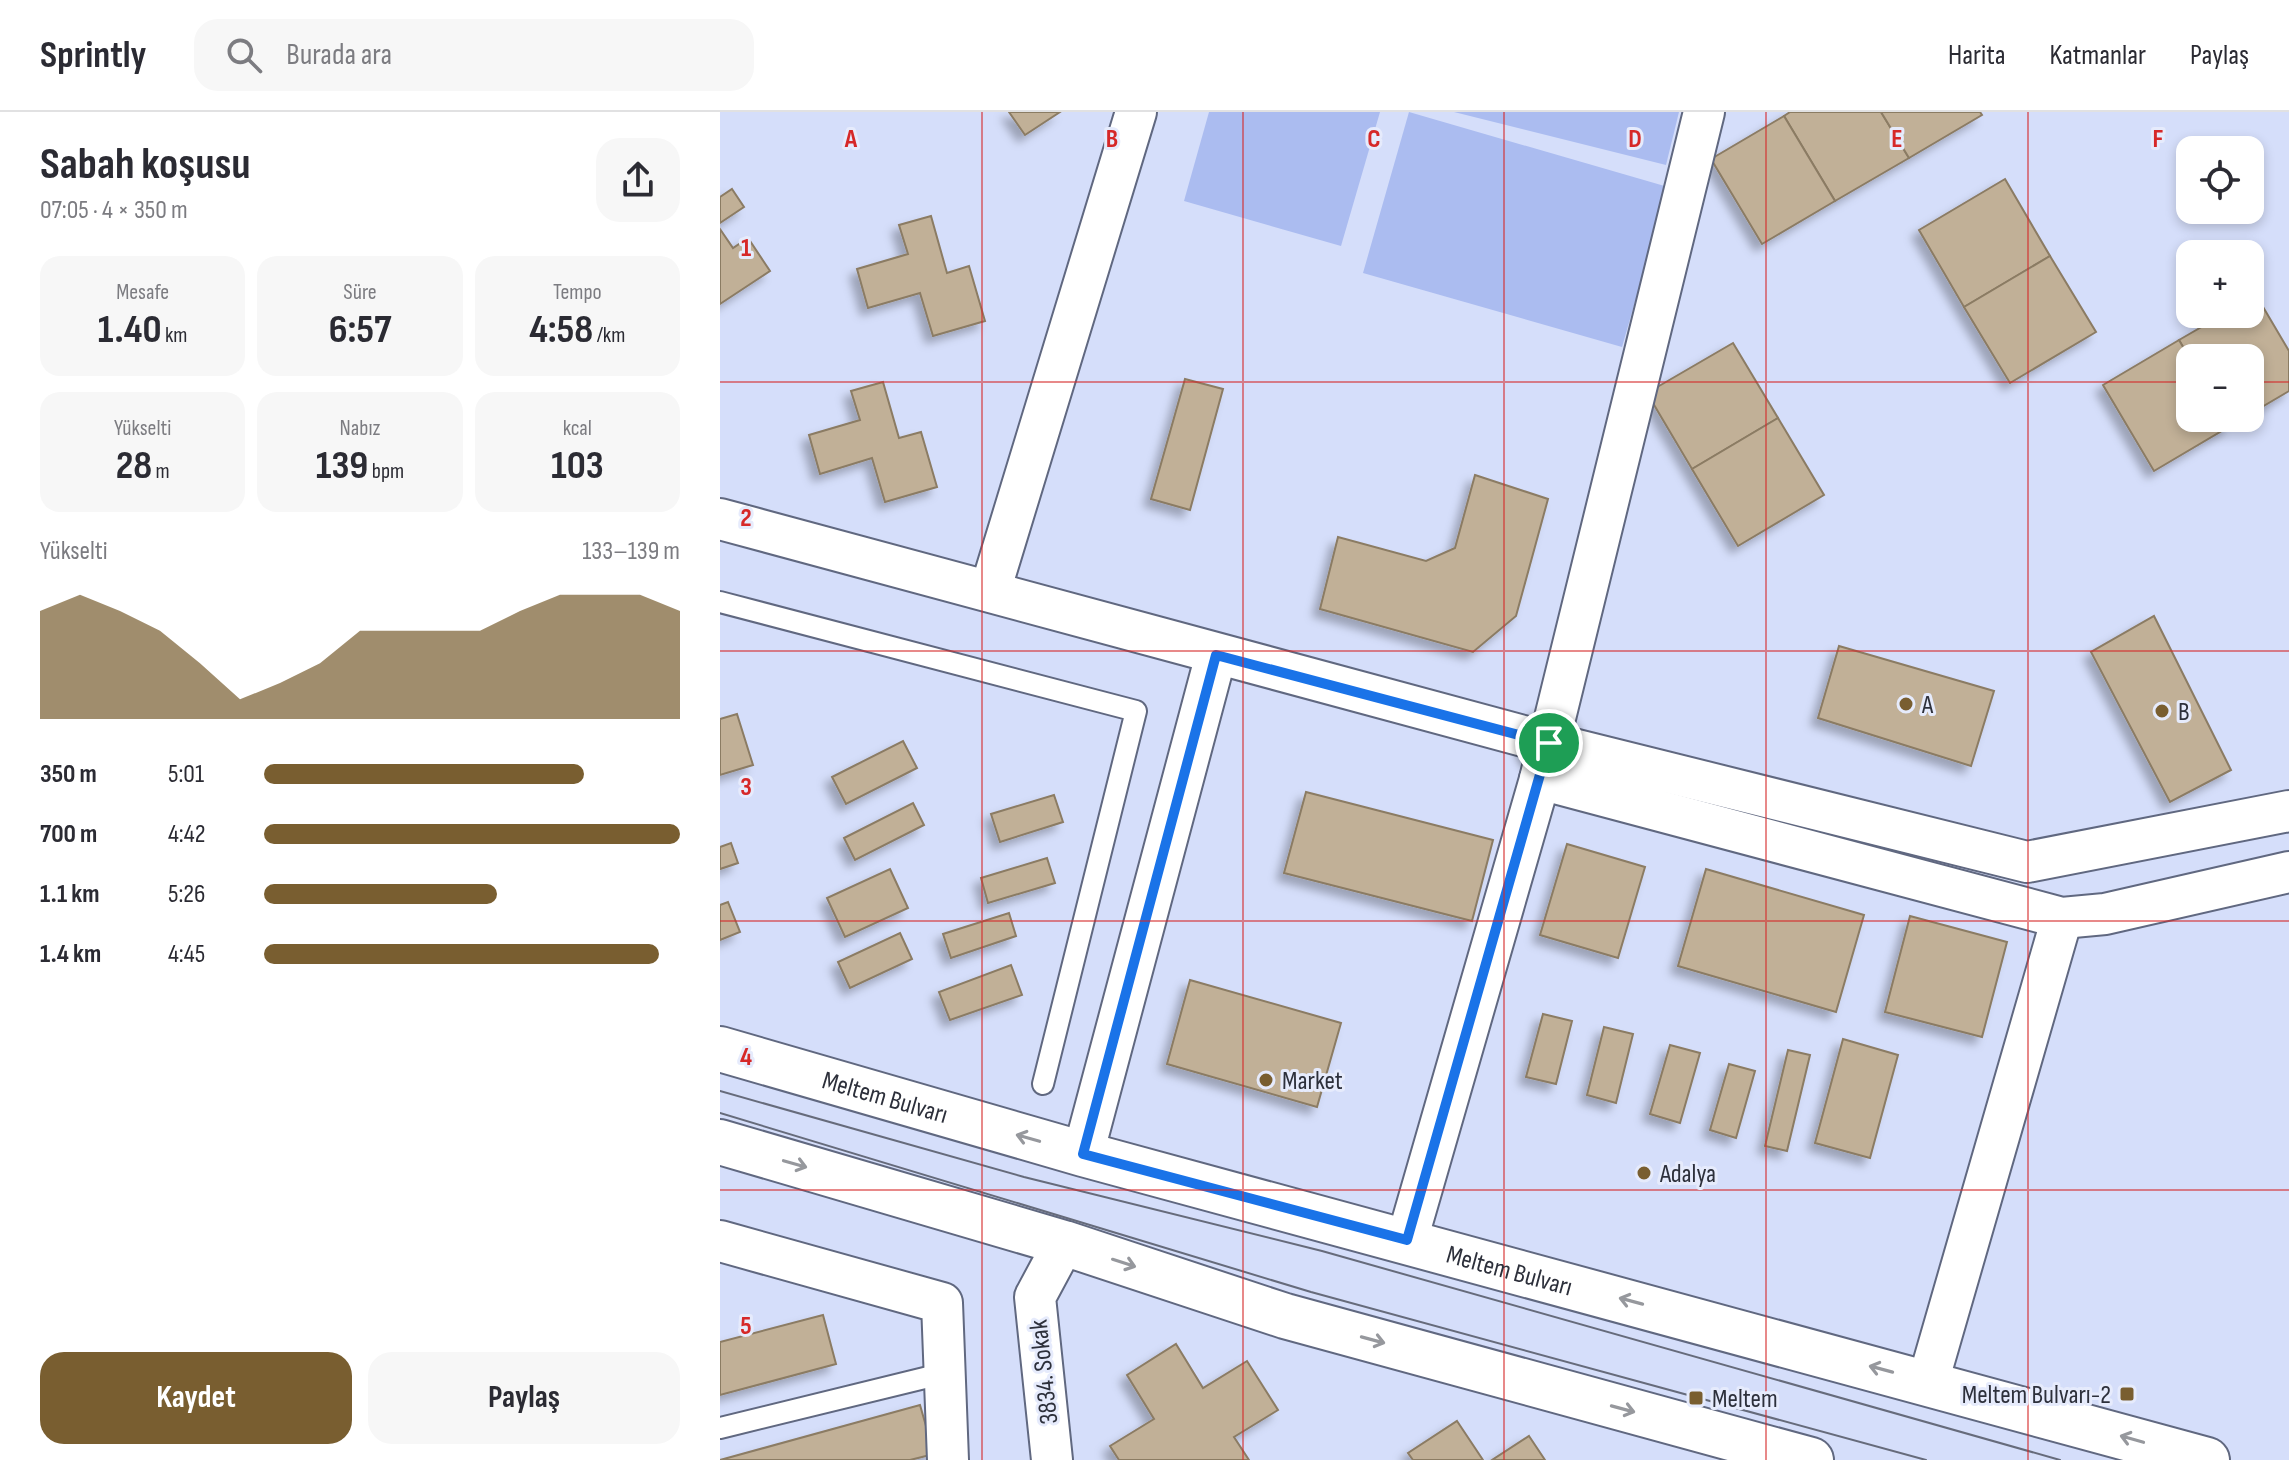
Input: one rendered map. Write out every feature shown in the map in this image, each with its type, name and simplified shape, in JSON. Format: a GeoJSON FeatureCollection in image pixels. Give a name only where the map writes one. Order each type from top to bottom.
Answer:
{"type":"FeatureCollection","features":[{"type":"Feature","properties":{"kind":"main road","name":"Meltem Bulvarı"},"geometry":{"type":"LineString","coordinates":[[720,1049],[1083,1154],[2207,1460]]}},
{"type":"Feature","properties":{"kind":"main road"},"geometry":{"type":"LineString","coordinates":[[720,1142],[1064,1243],[1285,1316],[1811,1460]]}},
{"type":"Feature","properties":{"kind":"street"},"geometry":{"type":"LineString","coordinates":[[990,591],[1136,112]]}},
{"type":"Feature","properties":{"kind":"street"},"geometry":{"type":"LineString","coordinates":[[1407,1240],[1544,761],[1704,112]]}},
{"type":"Feature","properties":{"kind":"street"},"geometry":{"type":"LineString","coordinates":[[720,519],[1216,655],[1544,761],[2062,918],[2105,914],[2289,872]]}},
{"type":"Feature","properties":{"kind":"street"},"geometry":{"type":"LineString","coordinates":[[1083,1154],[1216,655]]}},
{"type":"Feature","properties":{"kind":"street"},"geometry":{"type":"LineString","coordinates":[[1544,761],[2027,862],[2289,811]]}},
{"type":"Feature","properties":{"kind":"street"},"geometry":{"type":"LineString","coordinates":[[1928,1382],[2062,918]]}},
{"type":"Feature","properties":{"kind":"street"},"geometry":{"type":"LineString","coordinates":[[720,1241],[942,1303],[948,1460]]}},
{"type":"Feature","properties":{"kind":"street","name":"3834. Sokak"},"geometry":{"type":"LineString","coordinates":[[1052,1460],[1035,1297],[1064,1243]]}},
{"type":"Feature","properties":{"kind":"lane"},"geometry":{"type":"LineString","coordinates":[[720,602],[1136,711],[1043,1084]]}},
{"type":"Feature","properties":{"kind":"lane"},"geometry":{"type":"LineString","coordinates":[[720,1428],[945,1373]]}},
{"type":"Feature","properties":{"kind":"shaded area"},"geometry":{"type":"Polygon","coordinates":[[[1209,112],[1380,112],[1341,246],[1184,201],[1209,112]]]}},
{"type":"Feature","properties":{"kind":"shaded area"},"geometry":{"type":"Polygon","coordinates":[[[1409,112],[1668,187],[1622,347],[1363,273],[1409,112]]]}},
{"type":"Feature","properties":{"kind":"shaded area"},"geometry":{"type":"Polygon","coordinates":[[[1454,112],[1679,112],[1666,165],[1454,112]]]}},
{"type":"Feature","properties":{"kind":"building"},"geometry":{"type":"Polygon","coordinates":[[[1009,112],[1060,112],[1025,135],[1009,112]]]}},
{"type":"Feature","properties":{"kind":"building"},"geometry":{"type":"Polygon","coordinates":[[[1790,112],[1881,112],[1909,158],[1835,201],[1784,116],[1790,112]]]}},
{"type":"Feature","properties":{"kind":"building"},"geometry":{"type":"Polygon","coordinates":[[[1881,112],[1980,112],[1982,115],[1909,158],[1881,112]]]}},
{"type":"Feature","properties":{"kind":"building"},"geometry":{"type":"Polygon","coordinates":[[[1784,116],[1835,201],[1762,244],[1711,159],[1784,116]]]}},
{"type":"Feature","properties":{"kind":"building"},"geometry":{"type":"Polygon","coordinates":[[[2005,179],[2050,256],[1964,307],[1919,230],[2005,179]]]}},
{"type":"Feature","properties":{"kind":"building"},"geometry":{"type":"Polygon","coordinates":[[[732,189],[744,207],[720,223],[720,197],[732,189]]]}},
{"type":"Feature","properties":{"kind":"building"},"geometry":{"type":"Polygon","coordinates":[[[931,216],[947,273],[969,266],[985,321],[933,336],[920,293],[868,308],[857,269],[908,254],[899,225],[931,216]]]}},
{"type":"Feature","properties":{"kind":"building"},"geometry":{"type":"Polygon","coordinates":[[[720,229],[733,248],[748,238],[770,271],[720,304],[720,229]]]}},
{"type":"Feature","properties":{"kind":"building"},"geometry":{"type":"Polygon","coordinates":[[[2050,256],[2096,332],[2010,383],[1964,307],[2050,256]]]}},
{"type":"Feature","properties":{"kind":"building"},"geometry":{"type":"Polygon","coordinates":[[[2264,309],[2289,351],[2289,391],[2264,406],[2264,344],[2181,344],[2179,340],[2200,328],[2264,328],[2264,309]]]}},
{"type":"Feature","properties":{"kind":"building"},"geometry":{"type":"Polygon","coordinates":[[[2179,340],[2181,344],[2176,344],[2176,432],[2220,432],[2154,471],[2103,385],[2179,340]]]}},
{"type":"Feature","properties":{"kind":"building"},"geometry":{"type":"Polygon","coordinates":[[[1733,343],[1778,418],[1692,469],[1647,393],[1733,343]]]}},
{"type":"Feature","properties":{"kind":"building"},"geometry":{"type":"Polygon","coordinates":[[[1185,379],[1223,389],[1190,510],[1151,499],[1185,379]]]}},
{"type":"Feature","properties":{"kind":"building"},"geometry":{"type":"Polygon","coordinates":[[[883,382],[899,438],[921,432],[937,487],[885,502],[872,458],[820,474],[809,435],[860,420],[851,391],[883,382]]]}},
{"type":"Feature","properties":{"kind":"building"},"geometry":{"type":"Polygon","coordinates":[[[1778,418],[1824,495],[1738,546],[1692,469],[1778,418]]]}},
{"type":"Feature","properties":{"kind":"building"},"geometry":{"type":"Polygon","coordinates":[[[1475,475],[1548,499],[1516,616],[1473,652],[1320,609],[1338,537],[1426,561],[1455,548],[1475,475]]]}},
{"type":"Feature","properties":{"kind":"building","name":"B"},"geometry":{"type":"Polygon","coordinates":[[[2154,616],[2231,770],[2170,802],[2091,652],[2154,616]]]}},
{"type":"Feature","properties":{"kind":"building","name":"A"},"geometry":{"type":"Polygon","coordinates":[[[1839,646],[1994,691],[1971,766],[1818,718],[1839,646]]]}},
{"type":"Feature","properties":{"kind":"building"},"geometry":{"type":"Polygon","coordinates":[[[737,714],[753,765],[720,775],[720,719],[737,714]]]}},
{"type":"Feature","properties":{"kind":"building"},"geometry":{"type":"Polygon","coordinates":[[[903,741],[917,768],[846,804],[832,777],[903,741]]]}},
{"type":"Feature","properties":{"kind":"building"},"geometry":{"type":"Polygon","coordinates":[[[1306,792],[1493,840],[1472,921],[1284,873],[1306,792]]]}},
{"type":"Feature","properties":{"kind":"building"},"geometry":{"type":"Polygon","coordinates":[[[1054,795],[1063,822],[1000,842],[991,814],[1054,795]]]}},
{"type":"Feature","properties":{"kind":"building"},"geometry":{"type":"Polygon","coordinates":[[[913,803],[924,825],[855,860],[844,838],[913,803]]]}},
{"type":"Feature","properties":{"kind":"building"},"geometry":{"type":"Polygon","coordinates":[[[731,843],[738,863],[720,869],[720,847],[731,843]]]}},
{"type":"Feature","properties":{"kind":"building"},"geometry":{"type":"Polygon","coordinates":[[[1567,844],[1645,867],[1618,958],[1540,935],[1567,844]]]}},
{"type":"Feature","properties":{"kind":"building"},"geometry":{"type":"Polygon","coordinates":[[[1047,858],[1055,883],[988,903],[981,878],[1047,858]]]}},
{"type":"Feature","properties":{"kind":"building"},"geometry":{"type":"Polygon","coordinates":[[[890,869],[908,908],[845,937],[827,898],[890,869]]]}},
{"type":"Feature","properties":{"kind":"building"},"geometry":{"type":"Polygon","coordinates":[[[1706,869],[1864,915],[1836,1012],[1678,966],[1706,869]]]}},
{"type":"Feature","properties":{"kind":"building"},"geometry":{"type":"Polygon","coordinates":[[[728,902],[740,932],[720,940],[720,905],[728,902]]]}},
{"type":"Feature","properties":{"kind":"building"},"geometry":{"type":"Polygon","coordinates":[[[1009,913],[1016,936],[951,958],[943,934],[1009,913]]]}},
{"type":"Feature","properties":{"kind":"building"},"geometry":{"type":"Polygon","coordinates":[[[1910,916],[2007,942],[1982,1037],[1885,1012],[1910,916]]]}},
{"type":"Feature","properties":{"kind":"building"},"geometry":{"type":"Polygon","coordinates":[[[900,933],[912,959],[850,988],[838,962],[900,933]]]}},
{"type":"Feature","properties":{"kind":"building"},"geometry":{"type":"Polygon","coordinates":[[[1011,965],[1022,995],[950,1020],[939,992],[1011,965]]]}},
{"type":"Feature","properties":{"kind":"building"},"geometry":{"type":"Polygon","coordinates":[[[1190,980],[1341,1023],[1317,1107],[1167,1064],[1190,980]]]}},
{"type":"Feature","properties":{"kind":"building"},"geometry":{"type":"Polygon","coordinates":[[[1543,1014],[1572,1021],[1556,1084],[1526,1077],[1543,1014]]]}},
{"type":"Feature","properties":{"kind":"building"},"geometry":{"type":"Polygon","coordinates":[[[1604,1027],[1633,1034],[1616,1103],[1587,1095],[1604,1027]]]}},
{"type":"Feature","properties":{"kind":"building"},"geometry":{"type":"Polygon","coordinates":[[[1843,1039],[1898,1055],[1870,1158],[1815,1143],[1843,1039]]]}},
{"type":"Feature","properties":{"kind":"building"},"geometry":{"type":"Polygon","coordinates":[[[1670,1045],[1700,1053],[1680,1123],[1650,1114],[1670,1045]]]}},
{"type":"Feature","properties":{"kind":"building"},"geometry":{"type":"Polygon","coordinates":[[[1788,1050],[1810,1055],[1787,1151],[1765,1146],[1788,1050]]]}},
{"type":"Feature","properties":{"kind":"building"},"geometry":{"type":"Polygon","coordinates":[[[1729,1064],[1755,1071],[1736,1138],[1710,1130],[1729,1064]]]}},
{"type":"Feature","properties":{"kind":"building"},"geometry":{"type":"Polygon","coordinates":[[[823,1315],[836,1364],[720,1395],[720,1342],[823,1315]]]}},
{"type":"Feature","properties":{"kind":"building"},"geometry":{"type":"Polygon","coordinates":[[[1176,1344],[1203,1388],[1247,1361],[1278,1410],[1234,1437],[1249,1460],[1119,1460],[1110,1446],[1154,1419],[1127,1375],[1176,1344]]]}},
{"type":"Feature","properties":{"kind":"building"},"geometry":{"type":"Polygon","coordinates":[[[920,1405],[934,1454],[910,1460],[720,1460],[920,1405]]]}},
{"type":"Feature","properties":{"kind":"building"},"geometry":{"type":"Polygon","coordinates":[[[1457,1421],[1483,1460],[1413,1460],[1408,1453],[1457,1421]]]}},
{"type":"Feature","properties":{"kind":"building"},"geometry":{"type":"Polygon","coordinates":[[[1529,1436],[1545,1460],[1492,1460],[1529,1436]]]}},
{"type":"Feature","properties":{"kind":"tram line"},"geometry":{"type":"LineString","coordinates":[[720,1091],[1024,1177],[1322,1251],[2060,1460]]}},
{"type":"Feature","properties":{"kind":"tram line"},"geometry":{"type":"LineString","coordinates":[[720,1113],[1311,1292],[1926,1460]]}},
{"type":"Feature","properties":{"kind":"place","name":"A"},"geometry":{"type":"Point","coordinates":[1906,704]}},
{"type":"Feature","properties":{"kind":"place","name":"B"},"geometry":{"type":"Point","coordinates":[2162,711]}},
{"type":"Feature","properties":{"kind":"place","name":"Market"},"geometry":{"type":"Point","coordinates":[1266,1080]}},
{"type":"Feature","properties":{"kind":"place","name":"Adalya"},"geometry":{"type":"Point","coordinates":[1644,1173]}},
{"type":"Feature","properties":{"kind":"place","name":"Meltem Bulvarı-2"},"geometry":{"type":"Point","coordinates":[2127,1394]}},
{"type":"Feature","properties":{"kind":"place","name":"Meltem"},"geometry":{"type":"Point","coordinates":[1696,1398]}},
{"type":"Feature","properties":{"kind":"route"},"geometry":{"type":"LineString","coordinates":[[1216,655],[1549,743],[1407,1240],[1083,1154],[1216,655]]}}]}
